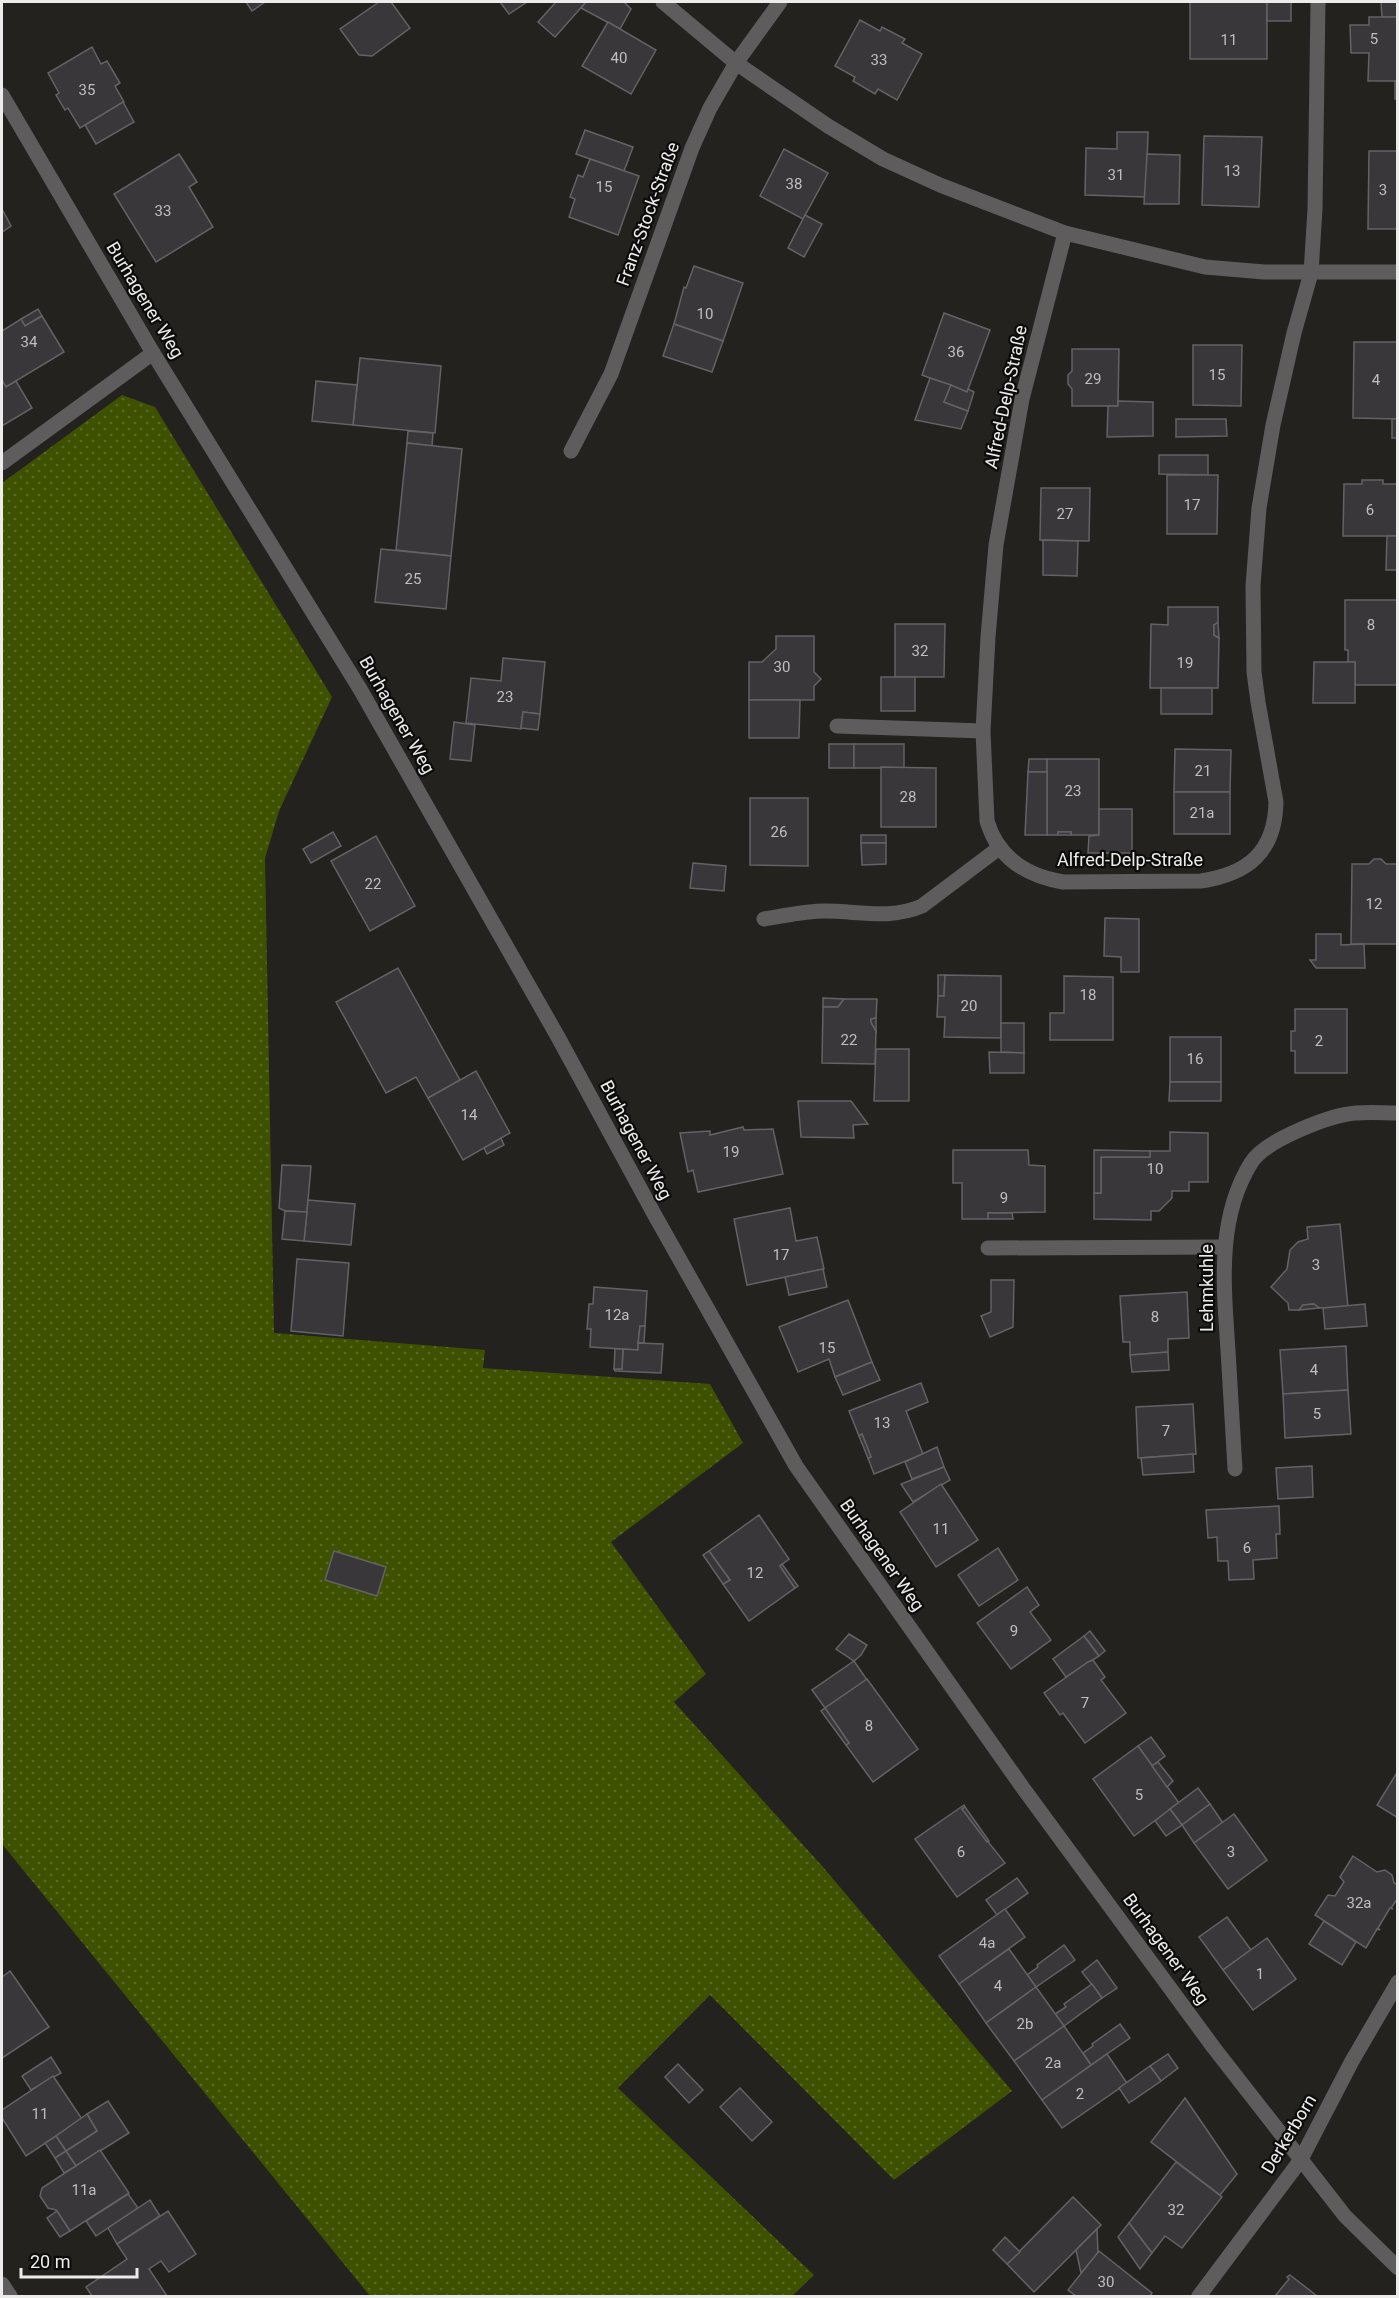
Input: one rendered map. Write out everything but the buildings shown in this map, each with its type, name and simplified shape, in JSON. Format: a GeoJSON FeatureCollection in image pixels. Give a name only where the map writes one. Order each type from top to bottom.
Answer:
{"type":"FeatureCollection","features":[{"type":"Feature","properties":{"kind":"street"},"geometry":{"type":"LineString","coordinates":[[663,2],[736,63],[828,126],[883,159],[940,185],[1065,233],[1205,267],[1264,273],[1398,272]]}},
{"type":"Feature","properties":{"kind":"street","name":"Franz-Stock-Straße"},"geometry":{"type":"LineString","coordinates":[[571,451],[610,374],[692,148],[710,108],[736,63],[780,2]]}},
{"type":"Feature","properties":{"kind":"street","name":"Alfred-Delp-Straße"},"geometry":{"type":"LineString","coordinates":[[1065,233],[1022,399],[996,545],[983,731],[987,821],[991,835],[1007,857],[1030,874],[1046,879],[1075,882],[1220,879],[1242,870],[1264,847],[1276,817],[1276,802],[1254,672],[1253,586],[1259,508],[1272,425],[1311,273],[1315,209],[1318,2]]}},
{"type":"Feature","properties":{"kind":"street","name":"Burhagener Weg"},"geometry":{"type":"LineString","coordinates":[[2,95],[153,353],[360,689],[558,1037],[653,1212],[796,1466],[1023,1788],[1214,2048],[1345,2216],[1398,2268]]}},
{"type":"Feature","properties":{"kind":"street"},"geometry":{"type":"LineString","coordinates":[[2,463],[153,353]]}},
{"type":"Feature","properties":{"kind":"street"},"geometry":{"type":"LineString","coordinates":[[837,726],[983,731]]}},
{"type":"Feature","properties":{"kind":"street"},"geometry":{"type":"LineString","coordinates":[[765,919],[824,911],[877,915],[912,910],[922,906],[999,848]]}},
{"type":"Feature","properties":{"kind":"street","name":"Lehmkuhle"},"geometry":{"type":"LineString","coordinates":[[1235,1469],[1224,1287],[1224,1247],[1231,1208],[1237,1193],[1252,1161],[1276,1143],[1308,1126],[1354,1113],[1398,1113]]}},
{"type":"Feature","properties":{"kind":"street"},"geometry":{"type":"LineString","coordinates":[[988,1248],[1224,1247]]}},
{"type":"Feature","properties":{"kind":"street","name":"Derkerborn"},"geometry":{"type":"LineString","coordinates":[[1199,2296],[1300,2161],[1352,2061],[1398,1982]]}},
{"type":"Feature","properties":{"kind":"street"},"geometry":{"type":"LineString","coordinates":[[2,2284],[10,2296]]}},
{"type":"Feature","properties":{"kind":"green space"},"geometry":{"type":"Polygon","coordinates":[[[122,395],[155,407],[332,697],[279,811],[265,858],[274,1333],[485,1350],[483,1368],[710,1384],[743,1443],[611,1542],[706,1674],[674,1702],[823,1867],[1012,2091],[894,2180],[710,1995],[618,2088],[814,2275],[792,2296],[370,2296],[2,1844],[2,483],[122,395]]]}}]}
